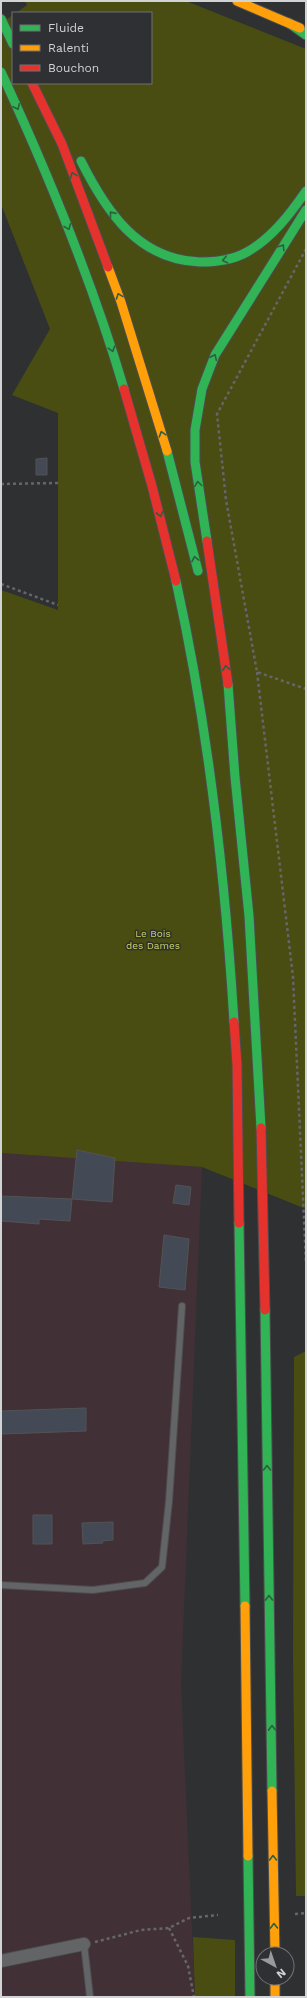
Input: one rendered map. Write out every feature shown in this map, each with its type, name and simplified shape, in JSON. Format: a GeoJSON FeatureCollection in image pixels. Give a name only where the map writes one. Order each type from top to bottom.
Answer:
{"type":"FeatureCollection","features":[{"type":"Feature","properties":{"kind":"main road"},"geometry":{"type":"LineString","coordinates":[[237,1],[306,30]]}},
{"type":"Feature","properties":{"kind":"main road"},"geometry":{"type":"LineString","coordinates":[[1,18],[12,36]]}},
{"type":"Feature","properties":{"kind":"main road"},"geometry":{"type":"LineString","coordinates":[[1,18],[12,42]]}},
{"type":"Feature","properties":{"kind":"main road"},"geometry":{"type":"LineString","coordinates":[[289,23],[306,35]]}},
{"type":"Feature","properties":{"kind":"main road"},"geometry":{"type":"LineString","coordinates":[[1,72],[35,146],[80,256],[111,344],[155,497],[174,571],[196,676],[218,831],[232,980],[238,1081],[250,1997]]}},
{"type":"Feature","properties":{"kind":"main road"},"geometry":{"type":"LineString","coordinates":[[32,84],[62,144],[121,302],[168,454],[187,525],[199,578]]}},
{"type":"Feature","properties":{"kind":"main road"},"geometry":{"type":"LineString","coordinates":[[40,84],[63,124]]}},
{"type":"Feature","properties":{"kind":"main road"},"geometry":{"type":"LineString","coordinates":[[75,149],[100,199],[123,227],[150,248],[164,256],[182,262],[218,262],[233,258],[248,251],[276,229],[306,191]]}},
{"type":"Feature","properties":{"kind":"main road"},"geometry":{"type":"LineString","coordinates":[[274,1946],[262,1157],[255,1004],[249,916],[235,777],[228,678],[195,462],[195,430],[202,389],[215,355],[306,210]]}},
{"type":"Feature","properties":{"kind":"main road"},"geometry":{"type":"LineString","coordinates":[[101,347],[155,497]]}},
{"type":"Feature","properties":{"kind":"main road"},"geometry":{"type":"LineString","coordinates":[[211,631],[235,777]]}},
{"type":"Feature","properties":{"kind":"main road"},"geometry":{"type":"LineString","coordinates":[[275,1986],[275,1997]]}},
{"type":"Feature","properties":{"kind":"street"},"geometry":{"type":"LineString","coordinates":[[1,1961],[84,1944]]}},
{"type":"Feature","properties":{"kind":"lane"},"geometry":{"type":"LineString","coordinates":[[1,1585],[93,1590],[145,1583],[162,1568],[169,1501],[182,1306]]}},
{"type":"Feature","properties":{"kind":"lane"},"geometry":{"type":"LineString","coordinates":[[84,1944],[90,1997]]}},
{"type":"Feature","properties":{"kind":"path"},"geometry":{"type":"LineString","coordinates":[[306,249],[217,414],[226,500],[257,672],[293,977],[306,1263]]}},
{"type":"Feature","properties":{"kind":"path"},"geometry":{"type":"LineString","coordinates":[[1,484],[58,483]]}},
{"type":"Feature","properties":{"kind":"path"},"geometry":{"type":"LineString","coordinates":[[1,584],[58,605]]}},
{"type":"Feature","properties":{"kind":"path"},"geometry":{"type":"LineString","coordinates":[[257,672],[306,689]]}},
{"type":"Feature","properties":{"kind":"path"},"geometry":{"type":"LineString","coordinates":[[295,1914],[306,1913]]}},
{"type":"Feature","properties":{"kind":"path"},"geometry":{"type":"LineString","coordinates":[[84,1944],[141,1930],[169,1928],[190,1918],[218,1915]]}},
{"type":"Feature","properties":{"kind":"path"},"geometry":{"type":"LineString","coordinates":[[169,1928],[188,1966],[194,1997]]}},
{"type":"Feature","properties":{"kind":"shaded area"},"geometry":{"type":"Polygon","coordinates":[[[1,1153],[202,1167],[181,1683],[195,1997],[1,1997],[1,1153]]]}},
{"type":"Feature","properties":{"kind":"green space","name":"Le Bois des Dames"},"geometry":{"type":"Polygon","coordinates":[[[25,1],[186,1],[306,49],[306,1209],[202,1167],[1,1153],[1,590],[58,610],[58,413],[12,395],[50,329],[1,204],[1,23],[12,16],[12,84],[152,84],[152,12],[17,12],[27,5],[25,1]]]}},
{"type":"Feature","properties":{"kind":"green space"},"geometry":{"type":"Polygon","coordinates":[[[306,1351],[306,1896],[296,1896],[293,1656],[294,1357],[306,1351]]]}},
{"type":"Feature","properties":{"kind":"green space"},"geometry":{"type":"Polygon","coordinates":[[[193,1937],[235,1940],[235,1997],[195,1997],[193,1937]]]}},
{"type":"Feature","properties":{"kind":"building"},"geometry":{"type":"Polygon","coordinates":[[[47,458],[47,475],[36,475],[36,459],[47,458]]]}},
{"type":"Feature","properties":{"kind":"building"},"geometry":{"type":"Polygon","coordinates":[[[77,1150],[115,1158],[112,1202],[72,1199],[77,1150]]]}},
{"type":"Feature","properties":{"kind":"building"},"geometry":{"type":"Polygon","coordinates":[[[176,1185],[191,1187],[189,1205],[173,1203],[176,1185]]]}},
{"type":"Feature","properties":{"kind":"building"},"geometry":{"type":"Polygon","coordinates":[[[1,1196],[72,1199],[70,1221],[39,1219],[39,1224],[1,1221],[1,1196]]]}},
{"type":"Feature","properties":{"kind":"building"},"geometry":{"type":"Polygon","coordinates":[[[164,1235],[189,1239],[185,1290],[159,1287],[164,1235]]]}},
{"type":"Feature","properties":{"kind":"building"},"geometry":{"type":"Polygon","coordinates":[[[86,1408],[86,1431],[1,1434],[1,1411],[86,1408]]]}},
{"type":"Feature","properties":{"kind":"building"},"geometry":{"type":"Polygon","coordinates":[[[33,1515],[52,1515],[52,1544],[33,1544],[33,1515]]]}},
{"type":"Feature","properties":{"kind":"building"},"geometry":{"type":"Polygon","coordinates":[[[113,1522],[113,1540],[102,1541],[103,1543],[83,1544],[82,1523],[113,1522]]]}},
{"type":"Feature","properties":{"kind":"traffic: fast"},"geometry":{"type":"LineString","coordinates":[[1,19],[12,42]]}},
{"type":"Feature","properties":{"kind":"traffic: fast"},"geometry":{"type":"LineString","coordinates":[[289,23],[306,35]]}},
{"type":"Feature","properties":{"kind":"traffic: fast"},"geometry":{"type":"LineString","coordinates":[[1,72],[53,189],[84,268],[124,389]]}},
{"type":"Feature","properties":{"kind":"traffic: fast"},"geometry":{"type":"LineString","coordinates":[[81,161],[101,198],[127,230],[142,242],[159,252],[178,259],[200,262],[218,261],[236,257],[247,252],[265,240],[287,217],[306,191]]}},
{"type":"Feature","properties":{"kind":"traffic: fast"},"geometry":{"type":"LineString","coordinates":[[207,541],[195,462],[195,430],[202,389],[215,355],[306,210]]}},
{"type":"Feature","properties":{"kind":"traffic: fast"},"geometry":{"type":"LineString","coordinates":[[167,451],[198,571]]}},
{"type":"Feature","properties":{"kind":"traffic: fast"},"geometry":{"type":"LineString","coordinates":[[176,581],[197,690],[214,800],[226,911],[234,1022]]}},
{"type":"Feature","properties":{"kind":"traffic: fast"},"geometry":{"type":"LineString","coordinates":[[228,684],[235,777],[249,916],[261,1128]]}},
{"type":"Feature","properties":{"kind":"traffic: fast"},"geometry":{"type":"LineString","coordinates":[[239,1223],[245,1606]]}},
{"type":"Feature","properties":{"kind":"traffic: fast"},"geometry":{"type":"LineString","coordinates":[[265,1310],[272,1791]]}},
{"type":"Feature","properties":{"kind":"traffic: fast"},"geometry":{"type":"LineString","coordinates":[[248,1856],[250,1997]]}},
{"type":"Feature","properties":{"kind":"traffic: slow"},"geometry":{"type":"LineString","coordinates":[[237,1],[300,28]]}},
{"type":"Feature","properties":{"kind":"traffic: slow"},"geometry":{"type":"LineString","coordinates":[[108,267],[121,302],[167,451]]}},
{"type":"Feature","properties":{"kind":"traffic: slow"},"geometry":{"type":"LineString","coordinates":[[245,1606],[248,1856]]}},
{"type":"Feature","properties":{"kind":"traffic: slow"},"geometry":{"type":"LineString","coordinates":[[272,1791],[275,1946]]}},
{"type":"Feature","properties":{"kind":"traffic: slow"},"geometry":{"type":"LineString","coordinates":[[275,1986],[275,1997]]}},
{"type":"Feature","properties":{"kind":"traffic: jam"},"geometry":{"type":"LineString","coordinates":[[32,84],[62,144],[108,267]]}},
{"type":"Feature","properties":{"kind":"traffic: jam"},"geometry":{"type":"LineString","coordinates":[[124,389],[152,486],[176,581]]}},
{"type":"Feature","properties":{"kind":"traffic: jam"},"geometry":{"type":"LineString","coordinates":[[207,541],[228,684]]}},
{"type":"Feature","properties":{"kind":"traffic: jam"},"geometry":{"type":"LineString","coordinates":[[234,1022],[237,1065],[239,1223]]}},
{"type":"Feature","properties":{"kind":"traffic: jam"},"geometry":{"type":"LineString","coordinates":[[261,1128],[265,1310]]}}]}
